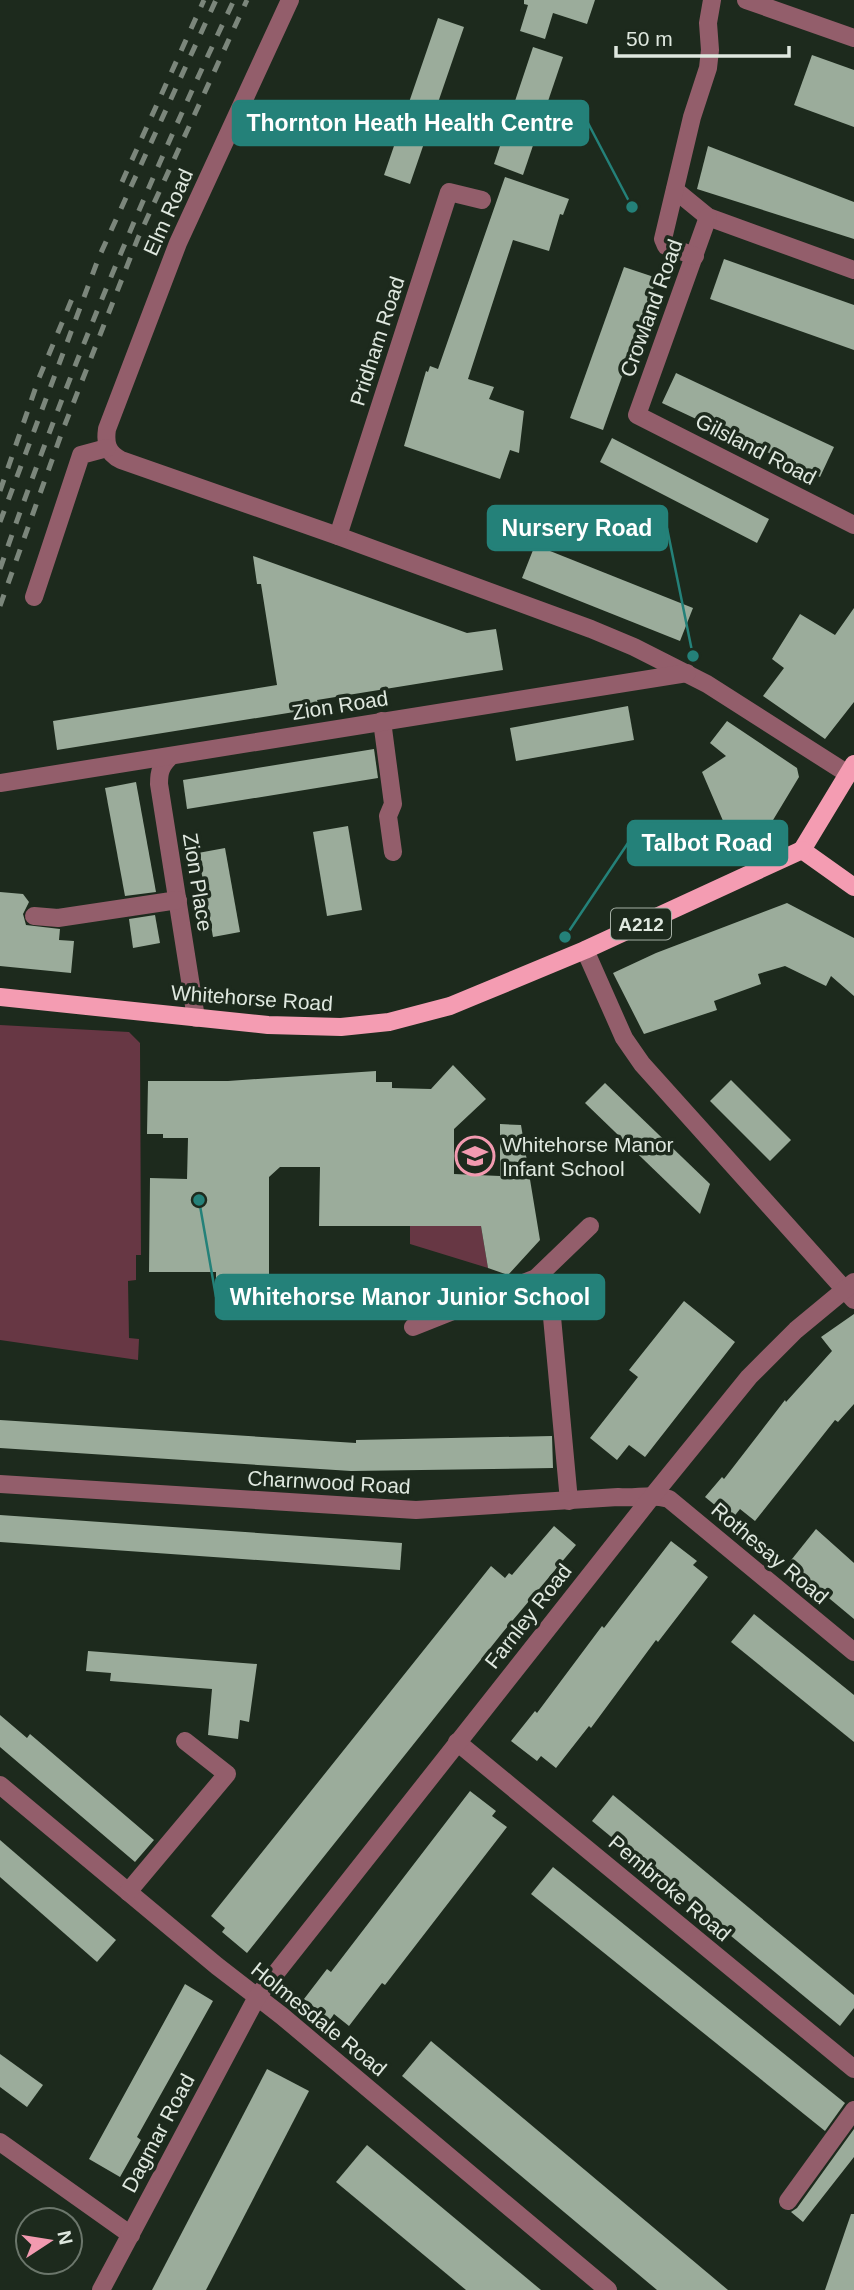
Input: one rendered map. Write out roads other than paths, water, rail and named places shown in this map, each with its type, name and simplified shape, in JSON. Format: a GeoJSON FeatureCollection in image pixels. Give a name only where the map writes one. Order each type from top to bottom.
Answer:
{"type":"FeatureCollection","features":[{"type":"Feature","properties":{"kind":"main road"},"geometry":{"type":"LineString","coordinates":[[852,772],[802,850],[854,887]]}},
{"type":"Feature","properties":{"kind":"main road","name":"Whitehorse Road"},"geometry":{"type":"LineString","coordinates":[[0,997],[312,1028],[389,1022],[450,1006],[585,950],[802,850]]}},
{"type":"Feature","properties":{"kind":"street","name":"Elm Road"},"geometry":{"type":"LineString","coordinates":[[107,448],[107,429],[178,243],[290,0]]}},
{"type":"Feature","properties":{"kind":"street"},"geometry":{"type":"LineString","coordinates":[[695,256],[663,244],[692,117],[708,68],[708,23],[712,0]]}},
{"type":"Feature","properties":{"kind":"street"},"geometry":{"type":"LineString","coordinates":[[757,2],[854,38]]}},
{"type":"Feature","properties":{"kind":"street"},"geometry":{"type":"LineString","coordinates":[[675,190],[708,217],[854,270]]}},
{"type":"Feature","properties":{"kind":"street","name":"Pridham Road"},"geometry":{"type":"LineString","coordinates":[[338,536],[449,192],[482,200]]}},
{"type":"Feature","properties":{"kind":"street","name":"Crowland Road"},"geometry":{"type":"LineString","coordinates":[[637,415],[708,217]]}},
{"type":"Feature","properties":{"kind":"street","name":"Gilsland Road"},"geometry":{"type":"LineString","coordinates":[[637,415],[854,525]]}},
{"type":"Feature","properties":{"kind":"street"},"geometry":{"type":"LineString","coordinates":[[34,597],[82,456],[107,448],[114,457],[121,460],[591,629],[687,673],[852,772]]}},
{"type":"Feature","properties":{"kind":"street","name":"Zion Road"},"geometry":{"type":"LineString","coordinates":[[0,783],[687,673]]}},
{"type":"Feature","properties":{"kind":"street"},"geometry":{"type":"LineString","coordinates":[[382,721],[393,804],[388,816],[393,852]]}},
{"type":"Feature","properties":{"kind":"street","name":"Zion Place"},"geometry":{"type":"LineString","coordinates":[[170,757],[162,764],[159,772],[196,1018]]}},
{"type":"Feature","properties":{"kind":"street"},"geometry":{"type":"LineString","coordinates":[[34,916],[58,918],[178,900]]}},
{"type":"Feature","properties":{"kind":"street"},"geometry":{"type":"LineString","coordinates":[[585,950],[624,1038],[642,1064],[851,1290]]}},
{"type":"Feature","properties":{"kind":"street"},"geometry":{"type":"LineString","coordinates":[[413,1327],[536,1278],[590,1226]]}},
{"type":"Feature","properties":{"kind":"street"},"geometry":{"type":"LineString","coordinates":[[536,1278],[552,1317],[569,1501]]}},
{"type":"Feature","properties":{"kind":"street","name":"Farnley Road"},"geometry":{"type":"LineString","coordinates":[[257,1997],[749,1377],[796,1330],[851,1290]]}},
{"type":"Feature","properties":{"kind":"street","name":"Charnwood Road"},"geometry":{"type":"LineString","coordinates":[[0,1483],[416,1510],[618,1497],[633,1499],[654,1494]]}},
{"type":"Feature","properties":{"kind":"street","name":"Rothesay Road"},"geometry":{"type":"LineString","coordinates":[[654,1494],[669,1499],[854,1652]]}},
{"type":"Feature","properties":{"kind":"street"},"geometry":{"type":"LineString","coordinates":[[128,1892],[227,1774],[185,1741]]}},
{"type":"Feature","properties":{"kind":"street","name":"Pembroke Road"},"geometry":{"type":"LineString","coordinates":[[457,1742],[854,2069]]}},
{"type":"Feature","properties":{"kind":"street","name":"Holmesdale Road"},"geometry":{"type":"LineString","coordinates":[[0,1785],[282,2016],[608,2290]]}},
{"type":"Feature","properties":{"kind":"street","name":"Dagmar Road"},"geometry":{"type":"LineString","coordinates":[[101,2290],[257,1997]]}},
{"type":"Feature","properties":{"kind":"street"},"geometry":{"type":"LineString","coordinates":[[788,2201],[854,2110]]}},
{"type":"Feature","properties":{"kind":"street"},"geometry":{"type":"LineString","coordinates":[[0,2142],[131,2235]]}},
{"type":"Feature","properties":{"kind":"railway"},"geometry":{"type":"LineString","coordinates":[[122,182],[204,0]]}},
{"type":"Feature","properties":{"kind":"railway"},"geometry":{"type":"LineString","coordinates":[[0,522],[99,257],[216,0]]}},
{"type":"Feature","properties":{"kind":"railway"},"geometry":{"type":"LineString","coordinates":[[0,569],[52,424],[109,282],[234,0]]}},
{"type":"Feature","properties":{"kind":"railway"},"geometry":{"type":"LineString","coordinates":[[0,606],[62,432],[138,238],[247,0]]}},
{"type":"Feature","properties":{"kind":"railway"},"geometry":{"type":"LineString","coordinates":[[0,491],[39,378],[74,294]]}},
{"type":"Feature","properties":{"kind":"place","name":"Thornton Heath Health Centre"},"geometry":{"type":"Point","coordinates":[632,207]}},
{"type":"Feature","properties":{"kind":"place","name":"Nursery Road"},"geometry":{"type":"Point","coordinates":[693,656]}},
{"type":"Feature","properties":{"kind":"place","name":"Talbot Road"},"geometry":{"type":"Point","coordinates":[565,937]}},
{"type":"Feature","properties":{"kind":"place","name":"Whitehorse Manor Infant School"},"geometry":{"type":"Point","coordinates":[475,1156]}},
{"type":"Feature","properties":{"kind":"place","name":"Whitehorse Manor Junior School"},"geometry":{"type":"Point","coordinates":[199,1200]}}]}
